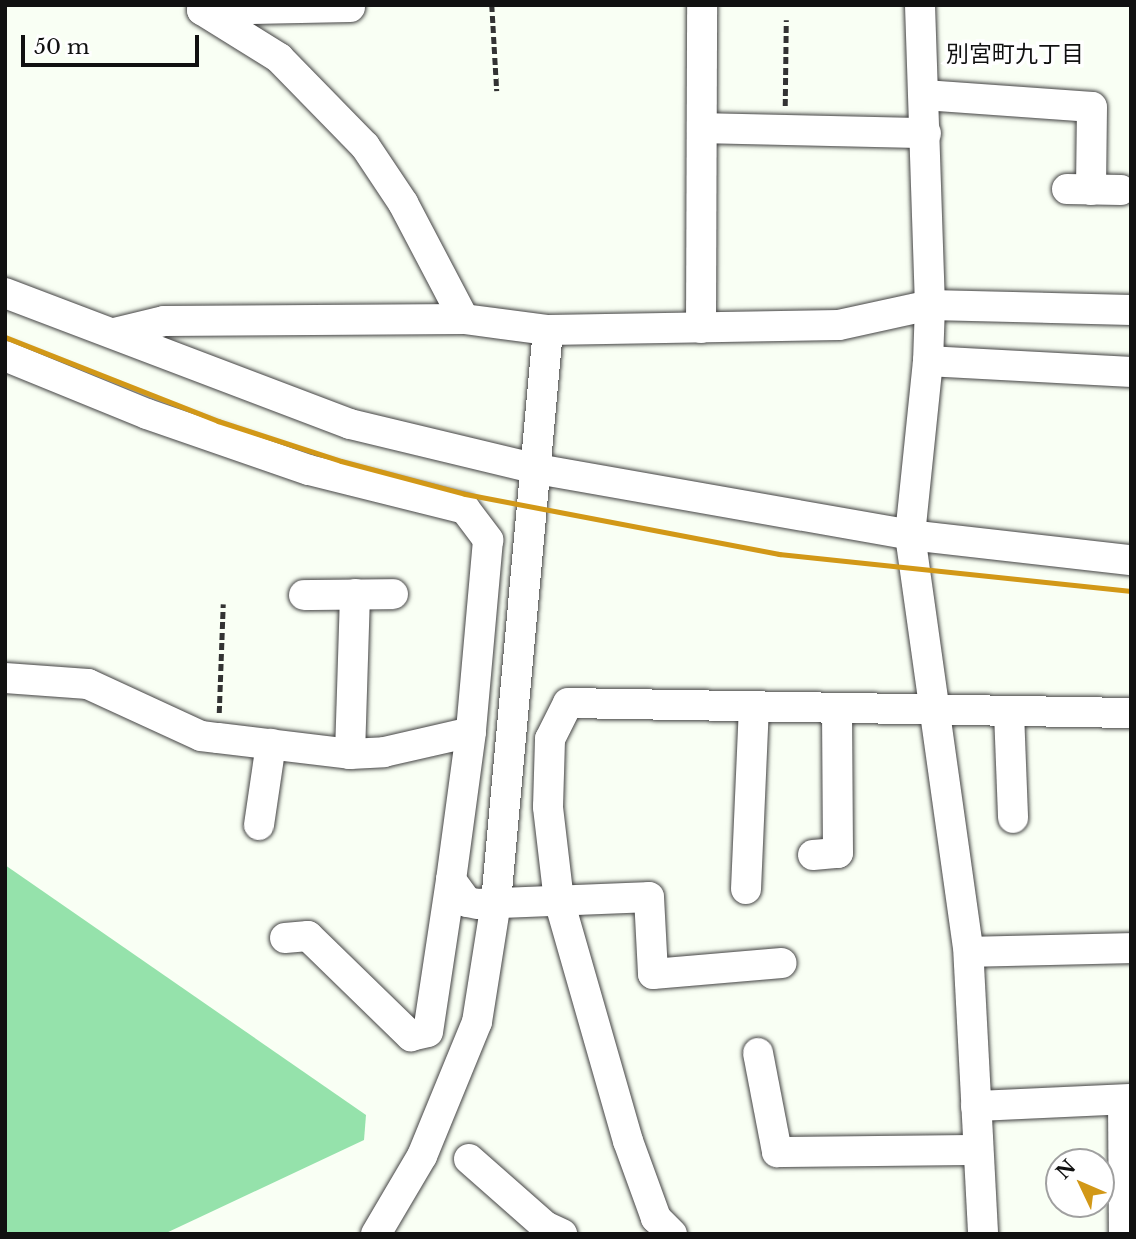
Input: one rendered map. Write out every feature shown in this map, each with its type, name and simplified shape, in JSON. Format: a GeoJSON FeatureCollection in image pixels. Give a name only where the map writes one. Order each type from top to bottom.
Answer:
{"type":"FeatureCollection","features":[{"type":"Feature","properties":{"kind":"street"},"geometry":{"type":"LineString","coordinates":[[701,327],[702,5]]}},
{"type":"Feature","properties":{"kind":"street"},"geometry":{"type":"LineString","coordinates":[[920,5],[930,305],[928,361],[910,535],[969,952],[983,1234]]}},
{"type":"Feature","properties":{"kind":"street"},"geometry":{"type":"LineString","coordinates":[[350,7],[202,10],[279,58],[365,146],[403,203],[464,319]]}},
{"type":"Feature","properties":{"kind":"street"},"geometry":{"type":"LineString","coordinates":[[925,95],[1092,107],[1079,190],[1121,190]]}},
{"type":"Feature","properties":{"kind":"street"},"geometry":{"type":"LineString","coordinates":[[702,128],[926,133]]}},
{"type":"Feature","properties":{"kind":"street"},"geometry":{"type":"LineString","coordinates":[[5,293],[350,424],[537,469],[910,535],[1131,560]]}},
{"type":"Feature","properties":{"kind":"street"},"geometry":{"type":"LineString","coordinates":[[114,333],[164,321],[464,319],[548,330],[839,325],[930,305],[1131,310]]}},
{"type":"Feature","properties":{"kind":"street"},"geometry":{"type":"LineString","coordinates":[[376,1234],[422,1156],[477,1022],[496,902],[548,330]]}},
{"type":"Feature","properties":{"kind":"street"},"geometry":{"type":"LineString","coordinates":[[5,356],[147,414],[309,470],[466,509],[488,540],[471,732],[428,1032],[411,1036],[308,936],[285,938]]}},
{"type":"Feature","properties":{"kind":"street"},"geometry":{"type":"LineString","coordinates":[[928,361],[1131,372]]}},
{"type":"Feature","properties":{"kind":"street"},"geometry":{"type":"LineString","coordinates":[[350,754],[355,594]]}},
{"type":"Feature","properties":{"kind":"street"},"geometry":{"type":"LineString","coordinates":[[304,595],[393,594]]}},
{"type":"Feature","properties":{"kind":"street"},"geometry":{"type":"LineString","coordinates":[[5,678],[88,684],[201,736],[350,754],[384,752],[471,732]]}},
{"type":"Feature","properties":{"kind":"street"},"geometry":{"type":"LineString","coordinates":[[672,1234],[656,1218],[628,1142],[559,901],[548,807],[550,738],[568,703],[1131,713]]}},
{"type":"Feature","properties":{"kind":"street"},"geometry":{"type":"LineString","coordinates":[[746,889],[754,707]]}},
{"type":"Feature","properties":{"kind":"street"},"geometry":{"type":"LineString","coordinates":[[813,855],[838,853],[837,709]]}},
{"type":"Feature","properties":{"kind":"street"},"geometry":{"type":"LineString","coordinates":[[1009,712],[1013,818]]}},
{"type":"Feature","properties":{"kind":"street"},"geometry":{"type":"LineString","coordinates":[[259,825],[271,744]]}},
{"type":"Feature","properties":{"kind":"street"},"geometry":{"type":"LineString","coordinates":[[451,880],[467,902],[649,897],[653,974],[782,963]]}},
{"type":"Feature","properties":{"kind":"street"},"geometry":{"type":"LineString","coordinates":[[969,952],[1131,948]]}},
{"type":"Feature","properties":{"kind":"street"},"geometry":{"type":"LineString","coordinates":[[758,1053],[777,1152],[978,1150]]}},
{"type":"Feature","properties":{"kind":"street"},"geometry":{"type":"LineString","coordinates":[[976,1106],[1127,1099],[1124,1234]]}},
{"type":"Feature","properties":{"kind":"street"},"geometry":{"type":"LineString","coordinates":[[469,1159],[545,1226],[562,1234]]}},
{"type":"Feature","properties":{"kind":"path"},"geometry":{"type":"LineString","coordinates":[[492,5],[497,91]]}},
{"type":"Feature","properties":{"kind":"path"},"geometry":{"type":"LineString","coordinates":[[785,130],[786,20]]}},
{"type":"Feature","properties":{"kind":"path"},"geometry":{"type":"LineString","coordinates":[[218,738],[223,604]]}},
{"type":"Feature","properties":{"kind":"green space"},"geometry":{"type":"Polygon","coordinates":[[[5,865],[366,1115],[364,1140],[164,1234],[7,1234],[5,865]]]}},
{"type":"Feature","properties":{"kind":"railway"},"geometry":{"type":"LineString","coordinates":[[5,337],[218,421],[341,461],[465,494],[779,554],[1131,591]]}},
{"type":"Feature","properties":{"kind":"district","name":"別宮町九丁目"},"geometry":{"type":"Point","coordinates":[1015,54]}}]}
